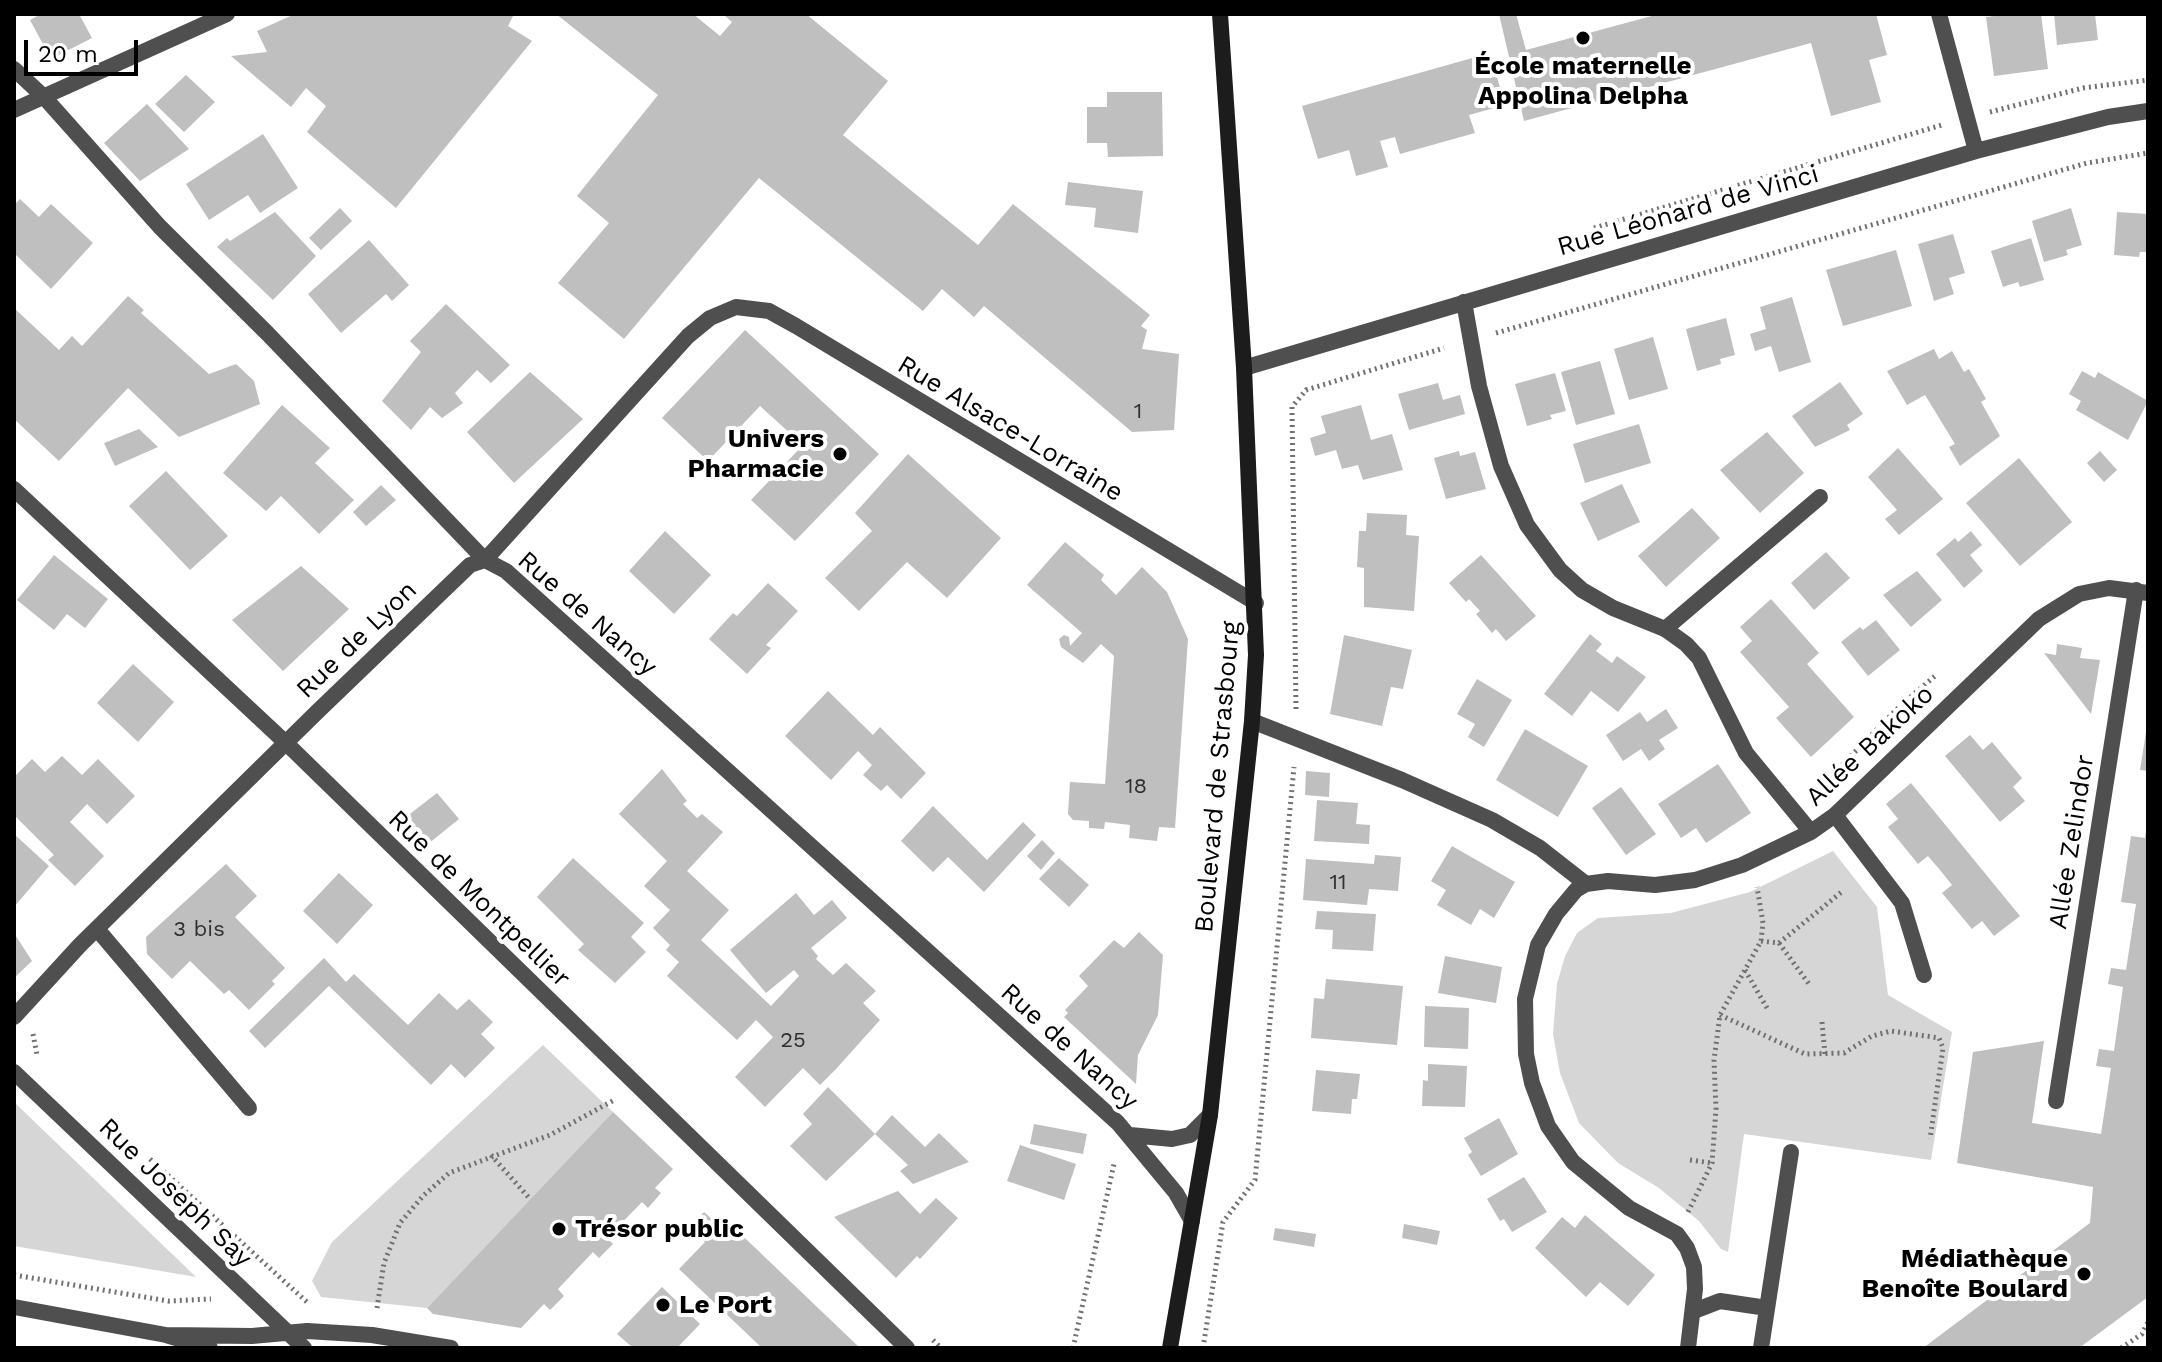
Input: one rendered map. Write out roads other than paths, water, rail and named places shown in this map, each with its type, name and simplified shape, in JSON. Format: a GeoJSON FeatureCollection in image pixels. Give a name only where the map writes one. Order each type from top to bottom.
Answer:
{"type":"FeatureCollection","features":[{"type":"Feature","properties":{"kind":"main road","name":"Boulevard de Strasbourg"},"geometry":{"type":"LineString","coordinates":[[1170,1348],[1210,1115],[1252,721],[1256,603],[1220,14]]}},
{"type":"Feature","properties":{"kind":"street"},"geometry":{"type":"LineString","coordinates":[[14,110],[227,14]]}},
{"type":"Feature","properties":{"kind":"street"},"geometry":{"type":"LineString","coordinates":[[1943,16],[1976,151]]}},
{"type":"Feature","properties":{"kind":"street","name":"Rue de Nancy"},"geometry":{"type":"LineString","coordinates":[[14,69],[44,97],[160,227],[268,334],[485,560],[506,571],[1130,1135],[1176,1193],[1192,1221]]}},
{"type":"Feature","properties":{"kind":"street","name":"Rue Léonard de Vinci"},"geometry":{"type":"LineString","coordinates":[[1244,368],[1976,151],[2108,117],[2148,111]]}},
{"type":"Feature","properties":{"kind":"street"},"geometry":{"type":"LineString","coordinates":[[1464,302],[1501,466],[1527,525],[1560,570],[1582,590],[1613,608],[1665,629],[1699,658],[1746,753],[1811,832]]}},
{"type":"Feature","properties":{"kind":"street","name":"Rue de Lyon"},"geometry":{"type":"LineString","coordinates":[[14,1017],[97,929],[286,743],[470,565],[485,560],[688,336],[710,318],[736,307]]}},
{"type":"Feature","properties":{"kind":"street","name":"Rue Alsace-Lorraine"},"geometry":{"type":"LineString","coordinates":[[736,307],[769,311],[796,326],[1256,603]]}},
{"type":"Feature","properties":{"kind":"street","name":"Rue de Montpellier"},"geometry":{"type":"LineString","coordinates":[[14,489],[286,743],[907,1348]]}},
{"type":"Feature","properties":{"kind":"street"},"geometry":{"type":"LineString","coordinates":[[1665,629],[1820,497]]}},
{"type":"Feature","properties":{"kind":"street","name":"Allée Bakoko"},"geometry":{"type":"LineString","coordinates":[[1586,884],[1608,881],[1655,885],[1695,880],[1742,865],[1811,832],[1835,815],[2039,619],[2079,594],[2109,588],[2142,592]]}},
{"type":"Feature","properties":{"kind":"street","name":"Allée Zelindor"},"geometry":{"type":"LineString","coordinates":[[2056,1101],[2142,592]]}},
{"type":"Feature","properties":{"kind":"street"},"geometry":{"type":"LineString","coordinates":[[1252,721],[1296,731],[1492,820],[1540,848],[1586,884],[1576,890],[1556,914],[1538,945],[1529,973],[1524,1025],[1532,1083],[1548,1126],[1573,1162],[1629,1208],[1677,1234],[1687,1248],[1694,1267],[1694,1311],[1688,1348]]}},
{"type":"Feature","properties":{"kind":"street"},"geometry":{"type":"LineString","coordinates":[[1835,815],[1902,903],[1924,975]]}},
{"type":"Feature","properties":{"kind":"street"},"geometry":{"type":"LineString","coordinates":[[97,929],[249,1108]]}},
{"type":"Feature","properties":{"kind":"street","name":"Rue Joseph Say"},"geometry":{"type":"LineString","coordinates":[[14,1072],[304,1348]]}},
{"type":"Feature","properties":{"kind":"street","name":"Rue de Nancy"},"geometry":{"type":"LineString","coordinates":[[1130,1135],[1172,1139],[1190,1135],[1210,1115]]}},
{"type":"Feature","properties":{"kind":"street"},"geometry":{"type":"LineString","coordinates":[[1761,1348],[1791,1152]]}},
{"type":"Feature","properties":{"kind":"street"},"geometry":{"type":"LineString","coordinates":[[1694,1311],[1720,1301],[1767,1308]]}},
{"type":"Feature","properties":{"kind":"street"},"geometry":{"type":"LineString","coordinates":[[14,1307],[166,1335],[210,1348]]}},
{"type":"Feature","properties":{"kind":"street"},"geometry":{"type":"LineString","coordinates":[[166,1335],[252,1336],[284,1331],[372,1335],[451,1348]]}},
{"type":"Feature","properties":{"kind":"place","name":"École maternelle Appolina Delpha"},"geometry":{"type":"Point","coordinates":[1583,38]}},
{"type":"Feature","properties":{"kind":"place","name":"Univers Pharmacie"},"geometry":{"type":"Point","coordinates":[840,454]}},
{"type":"Feature","properties":{"kind":"place","name":"Trésor public"},"geometry":{"type":"Point","coordinates":[559,1229]}},
{"type":"Feature","properties":{"kind":"place","name":"Médiathèque Benoîte Boulard"},"geometry":{"type":"Point","coordinates":[2084,1274]}},
{"type":"Feature","properties":{"kind":"place","name":"Le Port"},"geometry":{"type":"Point","coordinates":[663,1305]}}]}
